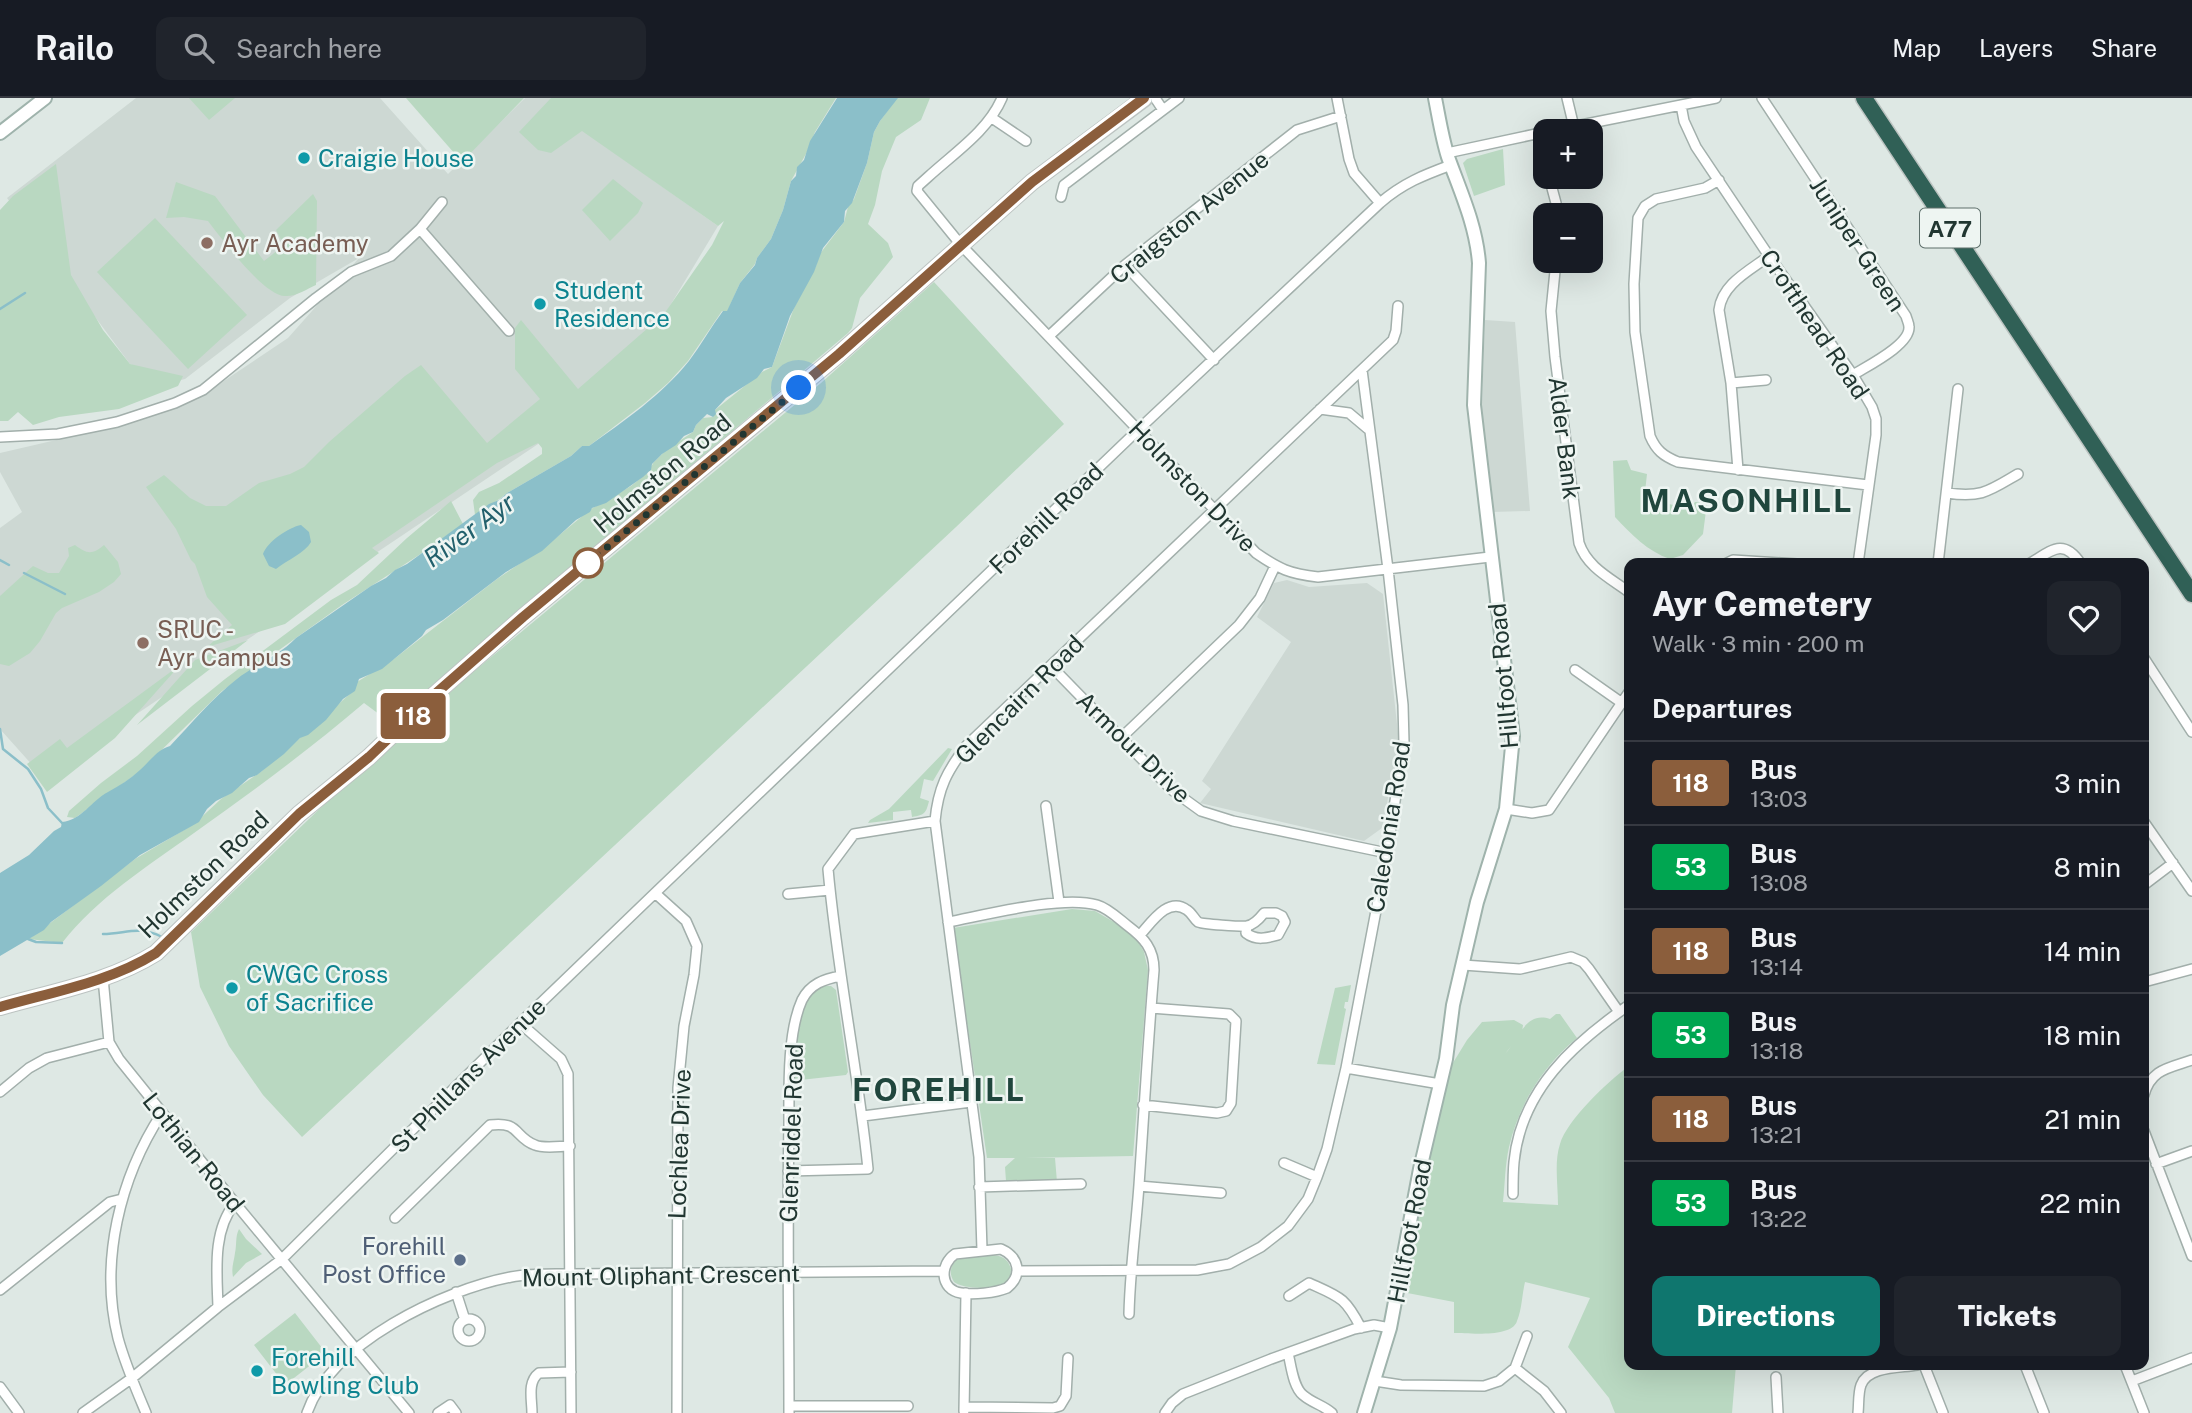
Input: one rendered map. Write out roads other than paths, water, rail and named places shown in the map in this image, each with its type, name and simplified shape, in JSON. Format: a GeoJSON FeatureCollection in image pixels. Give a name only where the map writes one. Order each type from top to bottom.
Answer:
{"type":"FeatureCollection","features":[{"type":"Feature","properties":{"kind":"highway","name":"A77"},"geometry":{"type":"LineString","coordinates":[[1864,98],[2192,594]]}},
{"type":"Feature","properties":{"kind":"main road","name":"Holmston Road"},"geometry":{"type":"LineString","coordinates":[[0,1007],[103,978],[141,963],[156,953],[299,814],[369,757],[523,617],[839,354],[1052,166],[1144,98]]}},
{"type":"Feature","properties":{"kind":"street"},"geometry":{"type":"LineString","coordinates":[[0,133],[45,98]]}},
{"type":"Feature","properties":{"kind":"street"},"geometry":{"type":"LineString","coordinates":[[1002,98],[992,118],[1026,141]]}},
{"type":"Feature","properties":{"kind":"street"},"geometry":{"type":"LineString","coordinates":[[1155,98],[1163,110]]}},
{"type":"Feature","properties":{"kind":"street"},"geometry":{"type":"LineString","coordinates":[[1061,197],[1064,185],[1179,98]]}},
{"type":"Feature","properties":{"kind":"street"},"geometry":{"type":"LineString","coordinates":[[1337,98],[1354,173],[1380,203]]}},
{"type":"Feature","properties":{"kind":"street","name":"Hillfoot Road"},"geometry":{"type":"LineString","coordinates":[[1364,1413],[1391,1328],[1420,1169],[1446,1059],[1453,1005],[1478,902],[1506,809],[1513,736],[1474,405],[1478,247],[1468,206],[1449,159],[1435,98]]}},
{"type":"Feature","properties":{"kind":"street"},"geometry":{"type":"LineString","coordinates":[[1567,98],[1572,119]]}},
{"type":"Feature","properties":{"kind":"street"},"geometry":{"type":"LineString","coordinates":[[1603,121],[1716,98]]}},
{"type":"Feature","properties":{"kind":"street","name":"Juniper Green"},"geometry":{"type":"LineString","coordinates":[[1762,98],[1906,316],[1909,327],[1907,337],[1853,375]]}},
{"type":"Feature","properties":{"kind":"street","name":"Crofthead Road"},"geometry":{"type":"LineString","coordinates":[[1681,105],[1689,134],[1718,180],[1853,375],[1872,407],[1877,435],[1859,558]]}},
{"type":"Feature","properties":{"kind":"street","name":"Craigston Avenue"},"geometry":{"type":"LineString","coordinates":[[1049,336],[1125,265],[1297,130],[1341,116]]}},
{"type":"Feature","properties":{"kind":"street","name":"Holmston Drive"},"geometry":{"type":"LineString","coordinates":[[992,118],[918,186],[917,191],[961,245],[1256,554],[1294,574],[1318,577],[1490,556]]}},
{"type":"Feature","properties":{"kind":"street","name":"Forehill Road"},"geometry":{"type":"LineString","coordinates":[[655,893],[1139,429],[1396,189],[1449,159],[1533,136]]}},
{"type":"Feature","properties":{"kind":"street"},"geometry":{"type":"LineString","coordinates":[[1718,180],[1705,188],[1656,200],[1645,206],[1638,218],[1634,284],[1635,332],[1650,436],[1655,447],[1664,456],[1678,462],[1868,485]]}},
{"type":"Feature","properties":{"kind":"street"},"geometry":{"type":"LineString","coordinates":[[0,437],[58,434],[117,422],[175,403],[203,390],[351,272],[391,256],[420,229],[442,202]]}},
{"type":"Feature","properties":{"kind":"street"},"geometry":{"type":"LineString","coordinates":[[420,229],[509,331]]}},
{"type":"Feature","properties":{"kind":"street"},"geometry":{"type":"LineString","coordinates":[[1738,470],[1731,383],[1719,310],[1720,299],[1724,291],[1769,256]]}},
{"type":"Feature","properties":{"kind":"street"},"geometry":{"type":"LineString","coordinates":[[1125,265],[1214,360]]}},
{"type":"Feature","properties":{"kind":"street","name":"Alder Bank"},"geometry":{"type":"LineString","coordinates":[[1555,273],[1551,311],[1555,357],[1579,543],[1583,555],[1590,563],[1624,588]]}},
{"type":"Feature","properties":{"kind":"street","name":"Glencairn Road"},"geometry":{"type":"LineString","coordinates":[[982,1251],[979,1157],[934,821],[937,798],[944,778],[967,745],[1393,340],[1398,306]]}},
{"type":"Feature","properties":{"kind":"street","name":"Caledonia Road"},"geometry":{"type":"LineString","coordinates":[[1017,1271],[1197,1270],[1229,1264],[1261,1247],[1288,1226],[1308,1199],[1317,1177],[1346,1068],[1405,743],[1388,569],[1362,370]]}},
{"type":"Feature","properties":{"kind":"street"},"geometry":{"type":"LineString","coordinates":[[1731,383],[1766,380]]}},
{"type":"Feature","properties":{"kind":"street"},"geometry":{"type":"LineString","coordinates":[[1939,558],[1958,389]]}},
{"type":"Feature","properties":{"kind":"street"},"geometry":{"type":"LineString","coordinates":[[1320,409],[1343,411],[1354,416],[1369,431]]}},
{"type":"Feature","properties":{"kind":"street"},"geometry":{"type":"LineString","coordinates":[[1947,493],[1967,496],[1987,493],[2018,474]]}},
{"type":"Feature","properties":{"kind":"street"},"geometry":{"type":"LineString","coordinates":[[2039,558],[2055,549],[2069,549],[2076,558]]}},
{"type":"Feature","properties":{"kind":"street"},"geometry":{"type":"LineString","coordinates":[[1122,737],[1239,625],[1260,598],[1275,565]]}},
{"type":"Feature","properties":{"kind":"street","name":"Armour Drive"},"geometry":{"type":"LineString","coordinates":[[1051,666],[1172,790],[1201,811],[1233,821],[1387,853]]}},
{"type":"Feature","properties":{"kind":"street"},"geometry":{"type":"LineString","coordinates":[[2149,667],[2192,732]]}},
{"type":"Feature","properties":{"kind":"street"},"geometry":{"type":"LineString","coordinates":[[1575,671],[1622,703]]}},
{"type":"Feature","properties":{"kind":"street"},"geometry":{"type":"LineString","coordinates":[[1506,809],[1532,813],[1549,810],[1624,700]]}},
{"type":"Feature","properties":{"kind":"street"},"geometry":{"type":"LineString","coordinates":[[1046,806],[1059,902]]}},
{"type":"Feature","properties":{"kind":"street"},"geometry":{"type":"LineString","coordinates":[[788,1171],[868,1169],[828,869],[855,834],[934,821]]}},
{"type":"Feature","properties":{"kind":"street"},"geometry":{"type":"LineString","coordinates":[[2149,829],[2192,891]]}},
{"type":"Feature","properties":{"kind":"street"},"geometry":{"type":"LineString","coordinates":[[2149,881],[2173,863]]}},
{"type":"Feature","properties":{"kind":"street"},"geometry":{"type":"LineString","coordinates":[[788,894],[830,890]]}},
{"type":"Feature","properties":{"kind":"street","name":"St Phillans Avenue"},"geometry":{"type":"LineString","coordinates":[[83,1413],[132,1378],[218,1307],[282,1259],[655,893]]}},
{"type":"Feature","properties":{"kind":"street","name":"Lochlea Drive"},"geometry":{"type":"LineString","coordinates":[[655,893],[686,921],[697,946],[684,1026],[678,1088],[677,1413]]}},
{"type":"Feature","properties":{"kind":"street"},"geometry":{"type":"LineString","coordinates":[[948,922],[1059,902],[1098,905],[1140,935],[1151,948],[1154,958],[1129,1314]]}},
{"type":"Feature","properties":{"kind":"street"},"geometry":{"type":"LineString","coordinates":[[1140,935],[1167,908],[1177,905],[1186,909],[1198,922],[1207,925],[1222,923],[1247,926]]}},
{"type":"Feature","properties":{"kind":"street"},"geometry":{"type":"LineString","coordinates":[[1463,965],[1520,969],[1572,957],[1590,969],[1619,1012]]}},
{"type":"Feature","properties":{"kind":"street"},"geometry":{"type":"LineString","coordinates":[[2149,981],[2192,969]]}},
{"type":"Feature","properties":{"kind":"street","name":"Glenriddel Road"},"geometry":{"type":"LineString","coordinates":[[789,1410],[788,1171],[794,1033],[803,999],[811,987],[841,976]]}},
{"type":"Feature","properties":{"kind":"street"},"geometry":{"type":"LineString","coordinates":[[0,1092],[29,1068],[47,1058],[109,1042],[103,978]]}},
{"type":"Feature","properties":{"kind":"street"},"geometry":{"type":"LineString","coordinates":[[1143,1105],[1217,1113],[1226,1111],[1231,1103],[1236,1021],[1233,1017],[1229,1014],[1151,1007]]}},
{"type":"Feature","properties":{"kind":"street"},"geometry":{"type":"LineString","coordinates":[[1513,1194],[1514,1161],[1519,1136],[1535,1096],[1571,1049],[1624,1008]]}},
{"type":"Feature","properties":{"kind":"street"},"geometry":{"type":"LineString","coordinates":[[520,1023],[561,1059],[568,1074],[571,1413]]}},
{"type":"Feature","properties":{"kind":"street","name":"Lothian Road"},"geometry":{"type":"LineString","coordinates":[[109,1042],[119,1059],[162,1113],[409,1413]]}},
{"type":"Feature","properties":{"kind":"street"},"geometry":{"type":"LineString","coordinates":[[2149,1084],[2152,1077],[2160,1071],[2192,1060]]}},
{"type":"Feature","properties":{"kind":"street"},"geometry":{"type":"LineString","coordinates":[[1346,1068],[1440,1084]]}},
{"type":"Feature","properties":{"kind":"street"},"geometry":{"type":"LineString","coordinates":[[863,1116],[971,1102]]}},
{"type":"Feature","properties":{"kind":"street"},"geometry":{"type":"LineString","coordinates":[[146,1413],[118,1338],[112,1289],[114,1239],[122,1199],[140,1150],[162,1113]]}},
{"type":"Feature","properties":{"kind":"street"},"geometry":{"type":"LineString","coordinates":[[396,1218],[490,1125],[503,1123],[513,1127],[539,1147],[570,1146]]}},
{"type":"Feature","properties":{"kind":"street"},"geometry":{"type":"LineString","coordinates":[[2149,1145],[2192,1256]]}},
{"type":"Feature","properties":{"kind":"street"},"geometry":{"type":"LineString","coordinates":[[2156,1164],[2192,1152]]}},
{"type":"Feature","properties":{"kind":"street"},"geometry":{"type":"LineString","coordinates":[[1284,1163],[1317,1177]]}},
{"type":"Feature","properties":{"kind":"street"},"geometry":{"type":"LineString","coordinates":[[979,1187],[1081,1184]]}},
{"type":"Feature","properties":{"kind":"street"},"geometry":{"type":"LineString","coordinates":[[1139,1186],[1220,1193]]}},
{"type":"Feature","properties":{"kind":"street"},"geometry":{"type":"LineString","coordinates":[[0,1290],[110,1202],[122,1199]]}},
{"type":"Feature","properties":{"kind":"street"},"geometry":{"type":"LineString","coordinates":[[218,1307],[220,1238],[228,1211],[235,1203]]}},
{"type":"Feature","properties":{"kind":"street"},"geometry":{"type":"LineString","coordinates":[[982,1251],[1004,1251],[1013,1257],[1017,1271],[1013,1282],[1002,1290],[955,1292],[948,1286],[943,1271],[947,1261],[955,1254],[982,1251]]}},
{"type":"Feature","properties":{"kind":"street","name":"Mount Oliphant Crescent"},"geometry":{"type":"LineString","coordinates":[[307,1413],[316,1392],[327,1377],[356,1350],[403,1318],[456,1292],[513,1276],[943,1271]]}},
{"type":"Feature","properties":{"kind":"street"},"geometry":{"type":"LineString","coordinates":[[1289,1296],[1309,1283],[1338,1296],[1350,1307],[1361,1328]]}},
{"type":"Feature","properties":{"kind":"street"},"geometry":{"type":"LineString","coordinates":[[456,1292],[465,1320]]}},
{"type":"Feature","properties":{"kind":"street"},"geometry":{"type":"LineString","coordinates":[[965,1293],[964,1410],[1060,1406],[1066,1396],[1068,1358]]}},
{"type":"Feature","properties":{"kind":"street"},"geometry":{"type":"LineString","coordinates":[[1165,1413],[1172,1403],[1194,1389],[1288,1353],[1361,1328],[1374,1325],[1391,1328]]}},
{"type":"Feature","properties":{"kind":"street"},"geometry":{"type":"LineString","coordinates":[[1375,1381],[1401,1385],[1484,1386],[1499,1381],[1515,1368],[1527,1336]]}},
{"type":"Feature","properties":{"kind":"street"},"geometry":{"type":"LineString","coordinates":[[1288,1353],[1298,1390],[1325,1411]]}},
{"type":"Feature","properties":{"kind":"street"},"geometry":{"type":"LineString","coordinates":[[2132,1381],[2192,1358]]}},
{"type":"Feature","properties":{"kind":"street"},"geometry":{"type":"LineString","coordinates":[[1515,1368],[1544,1391],[1561,1413]]}},
{"type":"Feature","properties":{"kind":"street"},"geometry":{"type":"LineString","coordinates":[[1858,1413],[1860,1387],[1865,1377],[1886,1370]]}},
{"type":"Feature","properties":{"kind":"street"},"geometry":{"type":"LineString","coordinates":[[1926,1370],[1943,1413]]}},
{"type":"Feature","properties":{"kind":"street"},"geometry":{"type":"LineString","coordinates":[[2027,1370],[2044,1413]]}},
{"type":"Feature","properties":{"kind":"street"},"geometry":{"type":"LineString","coordinates":[[2127,1370],[2144,1413]]}},
{"type":"Feature","properties":{"kind":"street"},"geometry":{"type":"LineString","coordinates":[[532,1413],[531,1384],[535,1375],[571,1372]]}},
{"type":"Feature","properties":{"kind":"street"},"geometry":{"type":"LineString","coordinates":[[1776,1377],[1778,1413]]}},
{"type":"Feature","properties":{"kind":"street"},"geometry":{"type":"LineString","coordinates":[[0,1387],[19,1413]]}},
{"type":"Feature","properties":{"kind":"street"},"geometry":{"type":"LineString","coordinates":[[438,1413],[450,1405],[456,1413]]}},
{"type":"Feature","properties":{"kind":"street"},"geometry":{"type":"LineString","coordinates":[[789,1410],[867,1410],[908,1406]]}},
{"type":"Feature","properties":{"kind":"water","name":"River Ayr"},"geometry":{"type":"Polygon","coordinates":[[[837,98],[898,98],[874,132],[867,163],[852,203],[845,211],[844,222],[823,248],[814,272],[790,316],[772,367],[764,369],[757,378],[726,398],[715,410],[713,417],[707,414],[693,432],[662,454],[643,477],[606,503],[592,508],[542,551],[506,572],[426,630],[382,669],[359,679],[355,691],[343,699],[326,720],[300,738],[257,775],[216,801],[199,822],[140,855],[44,930],[0,956],[0,873],[29,855],[61,827],[62,822],[81,814],[170,746],[210,703],[237,679],[407,564],[489,504],[571,456],[582,446],[589,446],[667,385],[693,355],[723,311],[727,311],[740,283],[771,239],[791,181],[796,176],[797,167],[804,160],[810,141],[837,98]]]}},
{"type":"Feature","properties":{"kind":"water"},"geometry":{"type":"Polygon","coordinates":[[[301,525],[309,532],[311,542],[308,546],[276,569],[269,566],[263,554],[265,549],[285,532],[301,525]]]}},
{"type":"Feature","properties":{"kind":"waterway"},"geometry":{"type":"LineString","coordinates":[[0,309],[25,293]]}},
{"type":"Feature","properties":{"kind":"waterway"},"geometry":{"type":"LineString","coordinates":[[0,560],[9,565]]}},
{"type":"Feature","properties":{"kind":"waterway"},"geometry":{"type":"LineString","coordinates":[[24,573],[65,594]]}},
{"type":"Feature","properties":{"kind":"waterway"},"geometry":{"type":"LineString","coordinates":[[0,729],[3,749],[28,769],[41,789],[48,808],[63,824]]}},
{"type":"Feature","properties":{"kind":"waterway"},"geometry":{"type":"LineString","coordinates":[[103,934],[146,931],[162,937]]}},
{"type":"Feature","properties":{"kind":"waterway"},"geometry":{"type":"LineString","coordinates":[[28,939],[62,943]]}},
{"type":"Feature","properties":{"kind":"place","name":"Craigie House"},"geometry":{"type":"Point","coordinates":[304,158]}},
{"type":"Feature","properties":{"kind":"place","name":"Ayr Academy"},"geometry":{"type":"Point","coordinates":[207,243]}},
{"type":"Feature","properties":{"kind":"place","name":"Student Residence"},"geometry":{"type":"Point","coordinates":[540,304]}},
{"type":"Feature","properties":{"kind":"place","name":"SRUC - Ayr Campus"},"geometry":{"type":"Point","coordinates":[143,643]}},
{"type":"Feature","properties":{"kind":"place","name":"CWGC Cross of Sacrifice"},"geometry":{"type":"Point","coordinates":[232,988]}},
{"type":"Feature","properties":{"kind":"place","name":"Forehill Post Office"},"geometry":{"type":"Point","coordinates":[460,1260]}},
{"type":"Feature","properties":{"kind":"place","name":"Forehill Bowling Club"},"geometry":{"type":"Point","coordinates":[257,1371]}},
{"type":"Feature","properties":{"kind":"district","name":"MASONHILL"},"geometry":{"type":"Point","coordinates":[1747,500]}},
{"type":"Feature","properties":{"kind":"district","name":"FOREHILL"},"geometry":{"type":"Point","coordinates":[939,1089]}}]}
